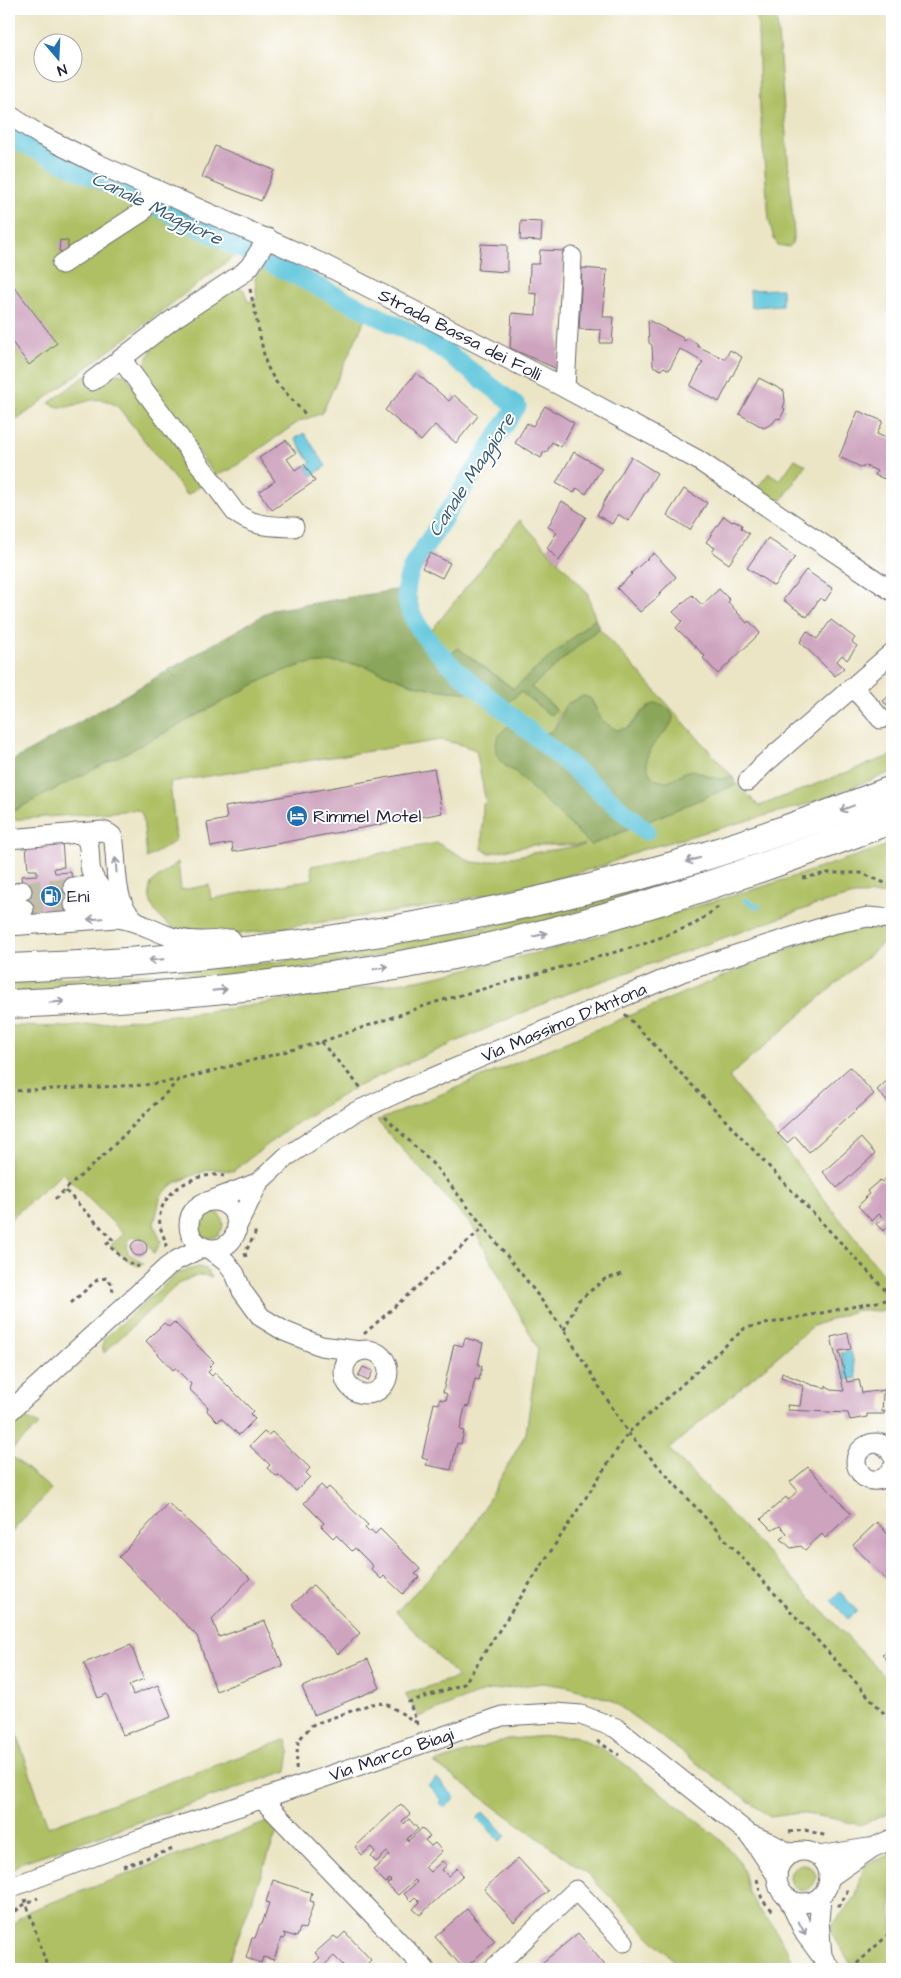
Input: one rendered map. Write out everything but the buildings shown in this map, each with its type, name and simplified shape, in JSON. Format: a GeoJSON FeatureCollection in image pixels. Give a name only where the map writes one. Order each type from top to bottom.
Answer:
{"type":"FeatureCollection","features":[{"type":"Feature","properties":{"kind":"highway"},"geometry":{"type":"LineString","coordinates":[[9,968],[147,961],[247,952],[386,932],[488,912],[591,888],[675,865],[774,833],[892,790]]}},
{"type":"Feature","properties":{"kind":"highway"},"geometry":{"type":"LineString","coordinates":[[9,1004],[130,998],[243,988],[365,971],[454,955],[544,934],[658,902],[781,862],[892,819]]}},
{"type":"Feature","properties":{"kind":"street","name":"Strada Bassa dei Folli"},"geometry":{"type":"LineString","coordinates":[[9,115],[151,198],[258,254],[408,306],[565,388],[698,460],[892,590]]}},
{"type":"Feature","properties":{"kind":"street"},"geometry":{"type":"LineString","coordinates":[[62,264],[151,198]]}},
{"type":"Feature","properties":{"kind":"street"},"geometry":{"type":"LineString","coordinates":[[92,381],[176,317],[238,277],[258,254]]}},
{"type":"Feature","properties":{"kind":"street"},"geometry":{"type":"LineString","coordinates":[[565,388],[572,257]]}},
{"type":"Feature","properties":{"kind":"street"},"geometry":{"type":"LineString","coordinates":[[121,359],[235,512],[242,518],[256,524],[294,527]]}},
{"type":"Feature","properties":{"kind":"street"},"geometry":{"type":"LineString","coordinates":[[748,781],[763,765],[892,653]]}},
{"type":"Feature","properties":{"kind":"street"},"geometry":{"type":"LineString","coordinates":[[853,687],[881,719]]}},
{"type":"Feature","properties":{"kind":"street"},"geometry":{"type":"LineString","coordinates":[[9,839],[105,832],[112,836],[120,899],[128,914],[140,924]]}},
{"type":"Feature","properties":{"kind":"street"},"geometry":{"type":"LineString","coordinates":[[76,833],[84,836],[88,841],[91,873],[106,896]]}},
{"type":"Feature","properties":{"kind":"street"},"geometry":{"type":"LineString","coordinates":[[120,911],[96,888],[73,896],[112,906],[140,924]]}},
{"type":"Feature","properties":{"kind":"street"},"geometry":{"type":"LineString","coordinates":[[9,926],[124,918],[174,938],[206,941],[395,921],[445,919],[488,912]]}},
{"type":"Feature","properties":{"kind":"street","name":"Via Massimo D'Antona"},"geometry":{"type":"LineString","coordinates":[[167,1267],[191,1214],[196,1208],[258,1182],[286,1157],[353,1113],[682,972],[833,924],[868,917],[892,919]]}},
{"type":"Feature","properties":{"kind":"street","name":"Via Massimo D'Antona"},"geometry":{"type":"LineString","coordinates":[[9,1412],[167,1267],[177,1260],[207,1248],[227,1246],[242,1228],[258,1182]]}},
{"type":"Feature","properties":{"kind":"street"},"geometry":{"type":"LineString","coordinates":[[210,1201],[218,1201],[231,1208],[242,1228],[235,1274]]}},
{"type":"Feature","properties":{"kind":"street"},"geometry":{"type":"LineString","coordinates":[[189,1221],[191,1237],[226,1262],[235,1274],[242,1291],[261,1317],[284,1332],[321,1346],[336,1361],[343,1372],[347,1385],[359,1394],[366,1395],[380,1389],[388,1376],[385,1361],[362,1342],[321,1346]]}},
{"type":"Feature","properties":{"kind":"street"},"geometry":{"type":"LineString","coordinates":[[343,1372],[348,1358],[362,1342]]}},
{"type":"Feature","properties":{"kind":"street"},"geometry":{"type":"LineString","coordinates":[[890,1478],[872,1480],[866,1478],[858,1470],[856,1458],[863,1447],[874,1442],[886,1446],[892,1455]]}},
{"type":"Feature","properties":{"kind":"street","name":"Via Marco Biagi"},"geometry":{"type":"LineString","coordinates":[[9,1888],[140,1839],[502,1716],[555,1713],[581,1715],[616,1728],[764,1847],[791,1854]]}},
{"type":"Feature","properties":{"kind":"street"},"geometry":{"type":"LineString","coordinates":[[262,1799],[424,1969]]}},
{"type":"Feature","properties":{"kind":"street"},"geometry":{"type":"LineString","coordinates":[[777,1876],[779,1867],[791,1854],[805,1851],[819,1856],[845,1858],[892,1839]]}},
{"type":"Feature","properties":{"kind":"street"},"geometry":{"type":"LineString","coordinates":[[764,1847],[782,1892],[788,1898],[794,1902],[809,1903],[821,1896]]}},
{"type":"Feature","properties":{"kind":"street"},"geometry":{"type":"LineString","coordinates":[[819,1856],[827,1866],[830,1878]]}},
{"type":"Feature","properties":{"kind":"street"},"geometry":{"type":"LineString","coordinates":[[826,1962],[819,1921],[821,1896],[830,1878],[845,1858]]}},
{"type":"Feature","properties":{"kind":"street"},"geometry":{"type":"LineString","coordinates":[[493,1969],[576,1890],[624,1942]]}},
{"type":"Feature","properties":{"kind":"street"},"geometry":{"type":"LineString","coordinates":[[788,1898],[805,1934],[826,1962]]}},
{"type":"Feature","properties":{"kind":"path"},"geometry":{"type":"LineString","coordinates":[[258,254],[249,278],[266,364],[274,381],[306,415]]}},
{"type":"Feature","properties":{"kind":"path"},"geometry":{"type":"LineString","coordinates":[[799,879],[827,873],[860,873],[892,886]]}},
{"type":"Feature","properties":{"kind":"path"},"geometry":{"type":"LineString","coordinates":[[9,1091],[144,1085],[179,1080],[321,1042],[436,1002],[641,945],[695,924],[724,904]]}},
{"type":"Feature","properties":{"kind":"path"},"geometry":{"type":"LineString","coordinates":[[616,1017],[632,1010]]}},
{"type":"Feature","properties":{"kind":"path"},"geometry":{"type":"LineString","coordinates":[[625,1014],[892,1298]]}},
{"type":"Feature","properties":{"kind":"path"},"geometry":{"type":"LineString","coordinates":[[321,1042],[374,1104]]}},
{"type":"Feature","properties":{"kind":"path"},"geometry":{"type":"LineString","coordinates":[[55,1199],[107,1152],[179,1080]]}},
{"type":"Feature","properties":{"kind":"path"},"geometry":{"type":"LineString","coordinates":[[392,1112],[383,1116],[436,1167],[564,1330],[628,1434],[892,1722]]}},
{"type":"Feature","properties":{"kind":"path"},"geometry":{"type":"LineString","coordinates":[[362,1342],[484,1227]]}},
{"type":"Feature","properties":{"kind":"path"},"geometry":{"type":"LineString","coordinates":[[235,1274],[250,1269],[244,1253],[255,1234],[242,1228]]}},
{"type":"Feature","properties":{"kind":"path"},"geometry":{"type":"LineString","coordinates":[[564,1330],[578,1301],[605,1279],[623,1274]]}},
{"type":"Feature","properties":{"kind":"path"},"geometry":{"type":"LineString","coordinates":[[71,1303],[97,1280],[106,1278],[112,1284],[113,1293],[108,1298]]}},
{"type":"Feature","properties":{"kind":"path"},"geometry":{"type":"LineString","coordinates":[[424,1744],[409,1702],[464,1684],[628,1434],[745,1328],[892,1298]]}},
{"type":"Feature","properties":{"kind":"path"},"geometry":{"type":"LineString","coordinates":[[590,1739],[624,1759]]}},
{"type":"Feature","properties":{"kind":"path"},"geometry":{"type":"LineString","coordinates":[[800,1925],[795,1926],[776,1915],[762,1900],[757,1886],[756,1868],[764,1847],[779,1834],[805,1830],[830,1838],[836,1842],[845,1858],[850,1880],[846,1895],[837,1910],[819,1921]]}},
{"type":"Feature","properties":{"kind":"path"},"geometry":{"type":"LineString","coordinates":[[118,1868],[179,1847]]}},
{"type":"Feature","properties":{"kind":"path"},"geometry":{"type":"LineString","coordinates":[[9,1916],[40,1897]]}},
{"type":"Feature","properties":{"kind":"path"},"geometry":{"type":"LineString","coordinates":[[26,1904],[48,1969]]}},
{"type":"Feature","properties":{"kind":"path"},"geometry":{"type":"LineString","coordinates":[[851,1969],[892,1931]]}},
{"type":"Feature","properties":{"kind":"green space"},"geometry":{"type":"Polygon","coordinates":[[[755,9],[776,9],[794,235],[792,244],[789,247],[778,245],[774,239],[769,220],[760,111],[758,25],[755,9]]]}},
{"type":"Feature","properties":{"kind":"green space"},"geometry":{"type":"Polygon","coordinates":[[[9,127],[51,151],[142,192],[138,205],[240,252],[9,426],[9,127]]]}},
{"type":"Feature","properties":{"kind":"green space"},"geometry":{"type":"Polygon","coordinates":[[[262,268],[367,315],[322,413],[298,422],[230,470],[215,476],[138,369],[147,360],[153,343],[235,285],[244,290],[248,302],[257,299],[255,277],[262,268]]]}},
{"type":"Feature","properties":{"kind":"green space"},"geometry":{"type":"Polygon","coordinates":[[[125,374],[205,483],[187,495],[118,407],[108,401],[90,400],[66,407],[58,407],[49,403],[85,376],[125,374]]]}},
{"type":"Feature","properties":{"kind":"green space"},"geometry":{"type":"Polygon","coordinates":[[[795,459],[806,465],[782,500],[775,500],[757,488],[769,473],[780,480],[795,459]]]}},
{"type":"Feature","properties":{"kind":"green space"},"geometry":{"type":"Polygon","coordinates":[[[520,520],[587,592],[595,618],[514,689],[458,648],[450,655],[431,631],[520,520]]]}},
{"type":"Feature","properties":{"kind":"green space"},"geometry":{"type":"Polygon","coordinates":[[[414,587],[422,615],[431,631],[450,655],[458,648],[513,689],[595,618],[599,628],[531,687],[555,708],[556,711],[553,714],[549,714],[521,692],[504,705],[474,693],[415,685],[362,665],[335,662],[305,664],[280,672],[255,684],[9,813],[9,763],[272,610],[414,587]]]}},
{"type":"Feature","properties":{"kind":"green space"},"geometry":{"type":"Polygon","coordinates":[[[599,628],[732,776],[725,779],[714,779],[696,771],[691,771],[669,780],[656,780],[649,773],[647,759],[652,746],[671,723],[643,710],[630,726],[620,731],[614,730],[608,727],[602,720],[590,698],[583,696],[562,711],[552,731],[543,734],[529,724],[504,765],[514,771],[591,845],[737,784],[759,806],[892,755],[892,772],[811,803],[641,850],[605,865],[552,880],[434,906],[232,935],[200,936],[180,931],[171,926],[162,920],[151,903],[149,894],[151,883],[178,862],[181,890],[209,885],[211,899],[313,879],[311,866],[437,843],[472,862],[482,863],[585,845],[532,845],[490,853],[482,849],[483,804],[486,803],[476,750],[441,740],[170,782],[176,839],[147,858],[143,817],[140,811],[9,820],[9,813],[255,684],[280,672],[305,664],[335,662],[362,665],[415,685],[474,693],[504,705],[521,692],[549,714],[555,708],[531,687],[599,628]]]}},
{"type":"Feature","properties":{"kind":"green space"},"geometry":{"type":"Polygon","coordinates":[[[583,696],[590,698],[602,720],[616,730],[628,728],[652,705],[664,705],[671,712],[672,722],[651,748],[647,757],[649,772],[656,780],[670,780],[693,770],[718,779],[732,776],[737,784],[591,845],[514,771],[502,763],[496,753],[497,741],[503,730],[514,724],[524,723],[541,733],[548,733],[555,728],[566,704],[583,696]]]}},
{"type":"Feature","properties":{"kind":"green space"},"geometry":{"type":"Polygon","coordinates":[[[892,806],[705,877],[470,941],[262,975],[9,993],[9,980],[165,973],[277,962],[471,930],[588,903],[892,806]]]}},
{"type":"Feature","properties":{"kind":"green space"},"geometry":{"type":"Polygon","coordinates":[[[892,844],[892,894],[854,895],[816,905],[561,996],[356,1087],[299,1121],[233,1171],[212,1169],[175,1183],[161,1195],[154,1224],[161,1242],[154,1254],[150,1246],[140,1238],[132,1238],[127,1246],[128,1253],[144,1264],[138,1266],[128,1261],[111,1245],[124,1234],[63,1173],[9,1220],[9,1026],[70,1027],[234,1008],[423,979],[553,949],[762,887],[892,844]]]}},
{"type":"Feature","properties":{"kind":"green space"},"geometry":{"type":"Polygon","coordinates":[[[881,923],[892,927],[892,935],[729,1077],[885,1277],[892,1275],[892,1313],[857,1310],[813,1326],[669,1449],[892,1684],[892,1812],[860,1825],[800,1813],[770,1817],[611,1700],[569,1687],[542,1683],[485,1691],[419,1717],[405,1694],[458,1677],[396,1612],[467,1538],[526,1433],[538,1349],[473,1227],[377,1121],[834,930],[881,923]]]}},
{"type":"Feature","properties":{"kind":"green space"},"geometry":{"type":"Polygon","coordinates":[[[209,1210],[219,1214],[223,1224],[219,1234],[209,1238],[199,1234],[195,1224],[199,1214],[209,1210]]]}},
{"type":"Feature","properties":{"kind":"green space"},"geometry":{"type":"Polygon","coordinates":[[[199,1267],[206,1269],[212,1277],[204,1275],[194,1276],[178,1284],[104,1353],[102,1346],[104,1339],[179,1272],[199,1267]]]}},
{"type":"Feature","properties":{"kind":"green space"},"geometry":{"type":"Polygon","coordinates":[[[19,1419],[28,1419],[39,1425],[9,1452],[9,1428],[19,1419]]]}},
{"type":"Feature","properties":{"kind":"green space"},"geometry":{"type":"Polygon","coordinates":[[[9,1454],[51,1489],[9,1535],[9,1454]]]}},
{"type":"Feature","properties":{"kind":"green space"},"geometry":{"type":"Polygon","coordinates":[[[9,1711],[48,1827],[287,1739],[290,1752],[287,1771],[20,1863],[9,1874],[9,1711]]]}},
{"type":"Feature","properties":{"kind":"green space"},"geometry":{"type":"Polygon","coordinates":[[[574,1736],[598,1746],[622,1762],[722,1841],[739,1861],[745,1874],[748,1890],[757,1908],[772,1924],[797,1969],[682,1969],[584,1871],[434,1763],[508,1739],[574,1736]]]}},
{"type":"Feature","properties":{"kind":"green space"},"geometry":{"type":"Polygon","coordinates":[[[270,1821],[278,1829],[228,1964],[223,1969],[9,1969],[9,1930],[18,1919],[29,1911],[270,1821]]]}},
{"type":"Feature","properties":{"kind":"green space"},"geometry":{"type":"Polygon","coordinates":[[[892,1854],[892,1969],[854,1969],[829,1929],[856,1896],[864,1865],[892,1854]]]}},
{"type":"Feature","properties":{"kind":"green space"},"geometry":{"type":"Polygon","coordinates":[[[803,1864],[812,1868],[816,1877],[812,1886],[803,1890],[794,1886],[790,1877],[794,1868],[803,1864]]]}},
{"type":"Feature","properties":{"kind":"water"},"geometry":{"type":"Polygon","coordinates":[[[782,289],[782,305],[751,307],[750,290],[782,289]]]}},
{"type":"Feature","properties":{"kind":"water"},"geometry":{"type":"Polygon","coordinates":[[[304,433],[326,466],[312,476],[306,467],[311,463],[295,439],[304,433]]]}},
{"type":"Feature","properties":{"kind":"water"},"geometry":{"type":"Polygon","coordinates":[[[851,1351],[857,1378],[847,1380],[841,1353],[851,1351]]]}},
{"type":"Feature","properties":{"kind":"water"},"geometry":{"type":"Polygon","coordinates":[[[840,1592],[857,1611],[848,1619],[831,1600],[840,1592]]]}},
{"type":"Feature","properties":{"kind":"water"},"geometry":{"type":"Polygon","coordinates":[[[437,1778],[455,1798],[444,1808],[439,1803],[442,1800],[428,1785],[437,1778]]]}},
{"type":"Feature","properties":{"kind":"water"},"geometry":{"type":"Polygon","coordinates":[[[483,1812],[506,1836],[500,1841],[477,1818],[483,1812]]]}},
{"type":"Feature","properties":{"kind":"waterway","name":"Canale Maggiore"},"geometry":{"type":"LineString","coordinates":[[9,137],[161,209],[438,346],[517,406],[415,562],[409,574],[406,593],[411,613],[430,643],[456,670],[646,831]]}},
{"type":"Feature","properties":{"kind":"waterway"},"geometry":{"type":"LineString","coordinates":[[745,900],[759,907]]}},
{"type":"Feature","properties":{"kind":"tunnel"},"geometry":{"type":"LineString","coordinates":[[22,891],[73,887]]}},
{"type":"Feature","properties":{"kind":"tunnel"},"geometry":{"type":"LineString","coordinates":[[24,909],[74,905]]}},
{"type":"Feature","properties":{"kind":"place","name":"Rimmel Motel"},"geometry":{"type":"Point","coordinates":[297,816]}},
{"type":"Feature","properties":{"kind":"place","name":"Eni"},"geometry":{"type":"Point","coordinates":[51,896]}}]}
